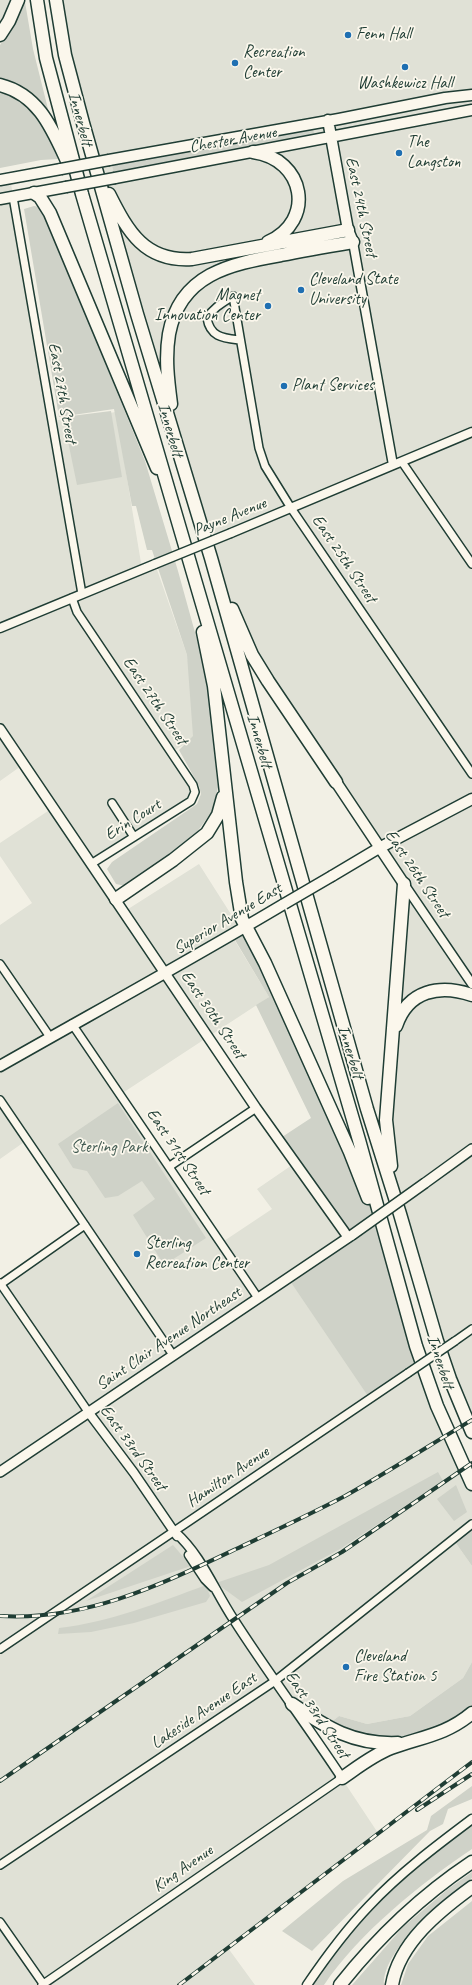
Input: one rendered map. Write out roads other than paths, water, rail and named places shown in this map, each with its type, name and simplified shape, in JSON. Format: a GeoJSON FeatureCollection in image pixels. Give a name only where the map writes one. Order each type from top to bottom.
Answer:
{"type":"FeatureCollection","features":[{"type":"Feature","properties":{"kind":"highway"},"geometry":{"type":"LineString","coordinates":[[0,35],[9,22],[18,0]]}},
{"type":"Feature","properties":{"kind":"highway","name":"Innerbelt"},"geometry":{"type":"LineString","coordinates":[[37,0],[46,58],[82,194],[359,1140],[416,1346],[437,1406],[472,1484]]}},
{"type":"Feature","properties":{"kind":"highway","name":"Innerbelt"},"geometry":{"type":"LineString","coordinates":[[56,0],[65,55],[96,168],[211,558],[367,1109],[400,1214],[437,1342],[450,1379],[472,1432]]}},
{"type":"Feature","properties":{"kind":"highway"},"geometry":{"type":"LineString","coordinates":[[0,85],[11,88],[23,94],[43,115],[51,127],[82,194]]}},
{"type":"Feature","properties":{"kind":"highway"},"geometry":{"type":"LineString","coordinates":[[253,152],[266,154],[288,168],[296,184],[298,206],[292,222],[282,234],[255,248]]}},
{"type":"Feature","properties":{"kind":"highway"},"geometry":{"type":"LineString","coordinates":[[96,168],[132,235],[147,248],[156,253],[174,259],[183,259],[255,248],[348,230]]}},
{"type":"Feature","properties":{"kind":"highway"},"geometry":{"type":"LineString","coordinates":[[34,193],[40,197],[50,213],[143,437],[172,499]]}},
{"type":"Feature","properties":{"kind":"highway"},"geometry":{"type":"LineString","coordinates":[[177,441],[168,379],[167,351],[174,317],[186,296],[205,277],[237,263],[353,242]]}},
{"type":"Feature","properties":{"kind":"highway"},"geometry":{"type":"LineString","coordinates":[[211,558],[239,628],[252,655],[292,718],[336,782]]}},
{"type":"Feature","properties":{"kind":"highway"},"geometry":{"type":"LineString","coordinates":[[190,562],[214,686],[238,896],[245,928],[265,963],[350,1152],[386,1240]]}},
{"type":"Feature","properties":{"kind":"highway"},"geometry":{"type":"LineString","coordinates":[[116,899],[172,860],[207,833],[218,815],[222,804],[225,786]]}},
{"type":"Feature","properties":{"kind":"highway"},"geometry":{"type":"LineString","coordinates":[[400,1214],[386,1130],[404,884]]}},
{"type":"Feature","properties":{"kind":"highway"},"geometry":{"type":"LineString","coordinates":[[392,1036],[403,1011],[417,997],[427,992],[446,989],[472,995]]}},
{"type":"Feature","properties":{"kind":"highway"},"geometry":{"type":"LineString","coordinates":[[292,1704],[322,1724],[347,1736],[379,1743],[407,1742]]}},
{"type":"Feature","properties":{"kind":"highway"},"geometry":{"type":"LineString","coordinates":[[342,1778],[378,1754],[407,1742],[441,1733],[472,1713]]}},
{"type":"Feature","properties":{"kind":"highway"},"geometry":{"type":"LineString","coordinates":[[340,1985],[398,1921],[429,1893],[472,1862]]}},
{"type":"Feature","properties":{"kind":"highway"},"geometry":{"type":"LineString","coordinates":[[392,1985],[395,1973],[403,1955],[416,1937],[446,1908],[472,1887]]}},
{"type":"Feature","properties":{"kind":"main road","name":"Chester Avenue"},"geometry":{"type":"LineString","coordinates":[[0,180],[445,98],[472,95]]}},
{"type":"Feature","properties":{"kind":"main road","name":"Chester Avenue"},"geometry":{"type":"LineString","coordinates":[[0,199],[472,110]]}},
{"type":"Feature","properties":{"kind":"main road","name":"East 24th Street"},"geometry":{"type":"LineString","coordinates":[[328,120],[348,230],[353,242]]}},
{"type":"Feature","properties":{"kind":"main road","name":"East 30th Street"},"geometry":{"type":"LineString","coordinates":[[0,729],[256,1108],[350,1236]]}},
{"type":"Feature","properties":{"kind":"main road","name":"East 26th Street"},"geometry":{"type":"LineString","coordinates":[[336,782],[404,884]]}},
{"type":"Feature","properties":{"kind":"main road","name":"Superior Avenue East"},"geometry":{"type":"LineString","coordinates":[[0,1066],[72,1024],[166,974],[379,848],[472,799]]}},
{"type":"Feature","properties":{"kind":"main road","name":"Saint Clair Avenue Northeast"},"geometry":{"type":"LineString","coordinates":[[0,1472],[350,1236],[472,1150]]}},
{"type":"Feature","properties":{"kind":"street","name":"East 27th Street"},"geometry":{"type":"LineString","coordinates":[[13,197],[82,594]]}},
{"type":"Feature","properties":{"kind":"street","name":"East 24th Street"},"geometry":{"type":"LineString","coordinates":[[353,242],[393,465]]}},
{"type":"Feature","properties":{"kind":"street","name":"East 25th Street"},"geometry":{"type":"LineString","coordinates":[[239,340],[216,335],[211,331],[207,318],[211,311],[232,296],[259,448],[265,466],[291,508],[472,774]]}},
{"type":"Feature","properties":{"kind":"street","name":"Payne Avenue"},"geometry":{"type":"LineString","coordinates":[[0,628],[472,432]]}},
{"type":"Feature","properties":{"kind":"street"},"geometry":{"type":"LineString","coordinates":[[402,462],[472,564]]}},
{"type":"Feature","properties":{"kind":"street","name":"East 27th Street"},"geometry":{"type":"LineString","coordinates":[[72,598],[77,612],[194,785],[195,792],[191,801]]}},
{"type":"Feature","properties":{"kind":"street","name":"Erin Court"},"geometry":{"type":"LineString","coordinates":[[91,864],[191,801]]}},
{"type":"Feature","properties":{"kind":"street"},"geometry":{"type":"LineString","coordinates":[[112,804],[134,838]]}},
{"type":"Feature","properties":{"kind":"street","name":"East 26th Street"},"geometry":{"type":"LineString","coordinates":[[404,884],[472,984]]}},
{"type":"Feature","properties":{"kind":"street"},"geometry":{"type":"LineString","coordinates":[[0,964],[50,1037]]}},
{"type":"Feature","properties":{"kind":"street","name":"East 31st Street"},"geometry":{"type":"LineString","coordinates":[[72,1024],[170,1166],[258,1298]]}},
{"type":"Feature","properties":{"kind":"street"},"geometry":{"type":"LineString","coordinates":[[0,1100],[173,1355]]}},
{"type":"Feature","properties":{"kind":"street"},"geometry":{"type":"LineString","coordinates":[[170,1166],[256,1108]]}},
{"type":"Feature","properties":{"kind":"street"},"geometry":{"type":"LineString","coordinates":[[0,1284],[85,1226]]}},
{"type":"Feature","properties":{"kind":"street","name":"East 33rd Street"},"geometry":{"type":"LineString","coordinates":[[0,1284],[175,1532],[187,1543],[200,1560],[215,1589],[275,1681],[342,1778]]}},
{"type":"Feature","properties":{"kind":"street","name":"Hamilton Avenue"},"geometry":{"type":"LineString","coordinates":[[0,1649],[175,1532],[472,1329]]}},
{"type":"Feature","properties":{"kind":"street","name":"Lakeside Avenue East"},"geometry":{"type":"LineString","coordinates":[[0,1865],[275,1681],[472,1524]]}},
{"type":"Feature","properties":{"kind":"street","name":"King Avenue"},"geometry":{"type":"LineString","coordinates":[[43,1985],[342,1778]]}},
{"type":"Feature","properties":{"kind":"street"},"geometry":{"type":"LineString","coordinates":[[306,1985],[341,1938],[370,1905],[406,1870],[472,1819]]}},
{"type":"Feature","properties":{"kind":"street"},"geometry":{"type":"LineString","coordinates":[[0,1922],[43,1985]]}},
{"type":"Feature","properties":{"kind":"railway"},"geometry":{"type":"LineString","coordinates":[[0,1616],[32,1616],[62,1613],[122,1598],[151,1587],[208,1562],[345,1496],[472,1420]]}},
{"type":"Feature","properties":{"kind":"railway"},"geometry":{"type":"LineString","coordinates":[[0,1781],[287,1583],[342,1552],[472,1463]]}},
{"type":"Feature","properties":{"kind":"railway"},"geometry":{"type":"LineString","coordinates":[[179,1985],[472,1762]]}},
{"type":"Feature","properties":{"kind":"railway"},"geometry":{"type":"LineString","coordinates":[[417,1810],[472,1774]]}},
{"type":"Feature","properties":{"kind":"place","name":"Fenn Hall"},"geometry":{"type":"Point","coordinates":[348,35]}},
{"type":"Feature","properties":{"kind":"place","name":"Recreation Center"},"geometry":{"type":"Point","coordinates":[235,63]}},
{"type":"Feature","properties":{"kind":"place","name":"Washkewicz Hall"},"geometry":{"type":"Point","coordinates":[405,67]}},
{"type":"Feature","properties":{"kind":"place","name":"The Langston"},"geometry":{"type":"Point","coordinates":[399,153]}},
{"type":"Feature","properties":{"kind":"place","name":"Cleveland State University"},"geometry":{"type":"Point","coordinates":[301,290]}},
{"type":"Feature","properties":{"kind":"place","name":"Magnet Innovation Center"},"geometry":{"type":"Point","coordinates":[268,306]}},
{"type":"Feature","properties":{"kind":"place","name":"Plant Services"},"geometry":{"type":"Point","coordinates":[284,386]}},
{"type":"Feature","properties":{"kind":"place","name":"Sterling Recreation Center"},"geometry":{"type":"Point","coordinates":[137,1254]}},
{"type":"Feature","properties":{"kind":"place","name":"Cleveland Fire Station 5"},"geometry":{"type":"Point","coordinates":[346,1667]}},
{"type":"Feature","properties":{"kind":"park label","name":"Sterling Park"},"geometry":{"type":"Point","coordinates":[109,1148]}}]}
